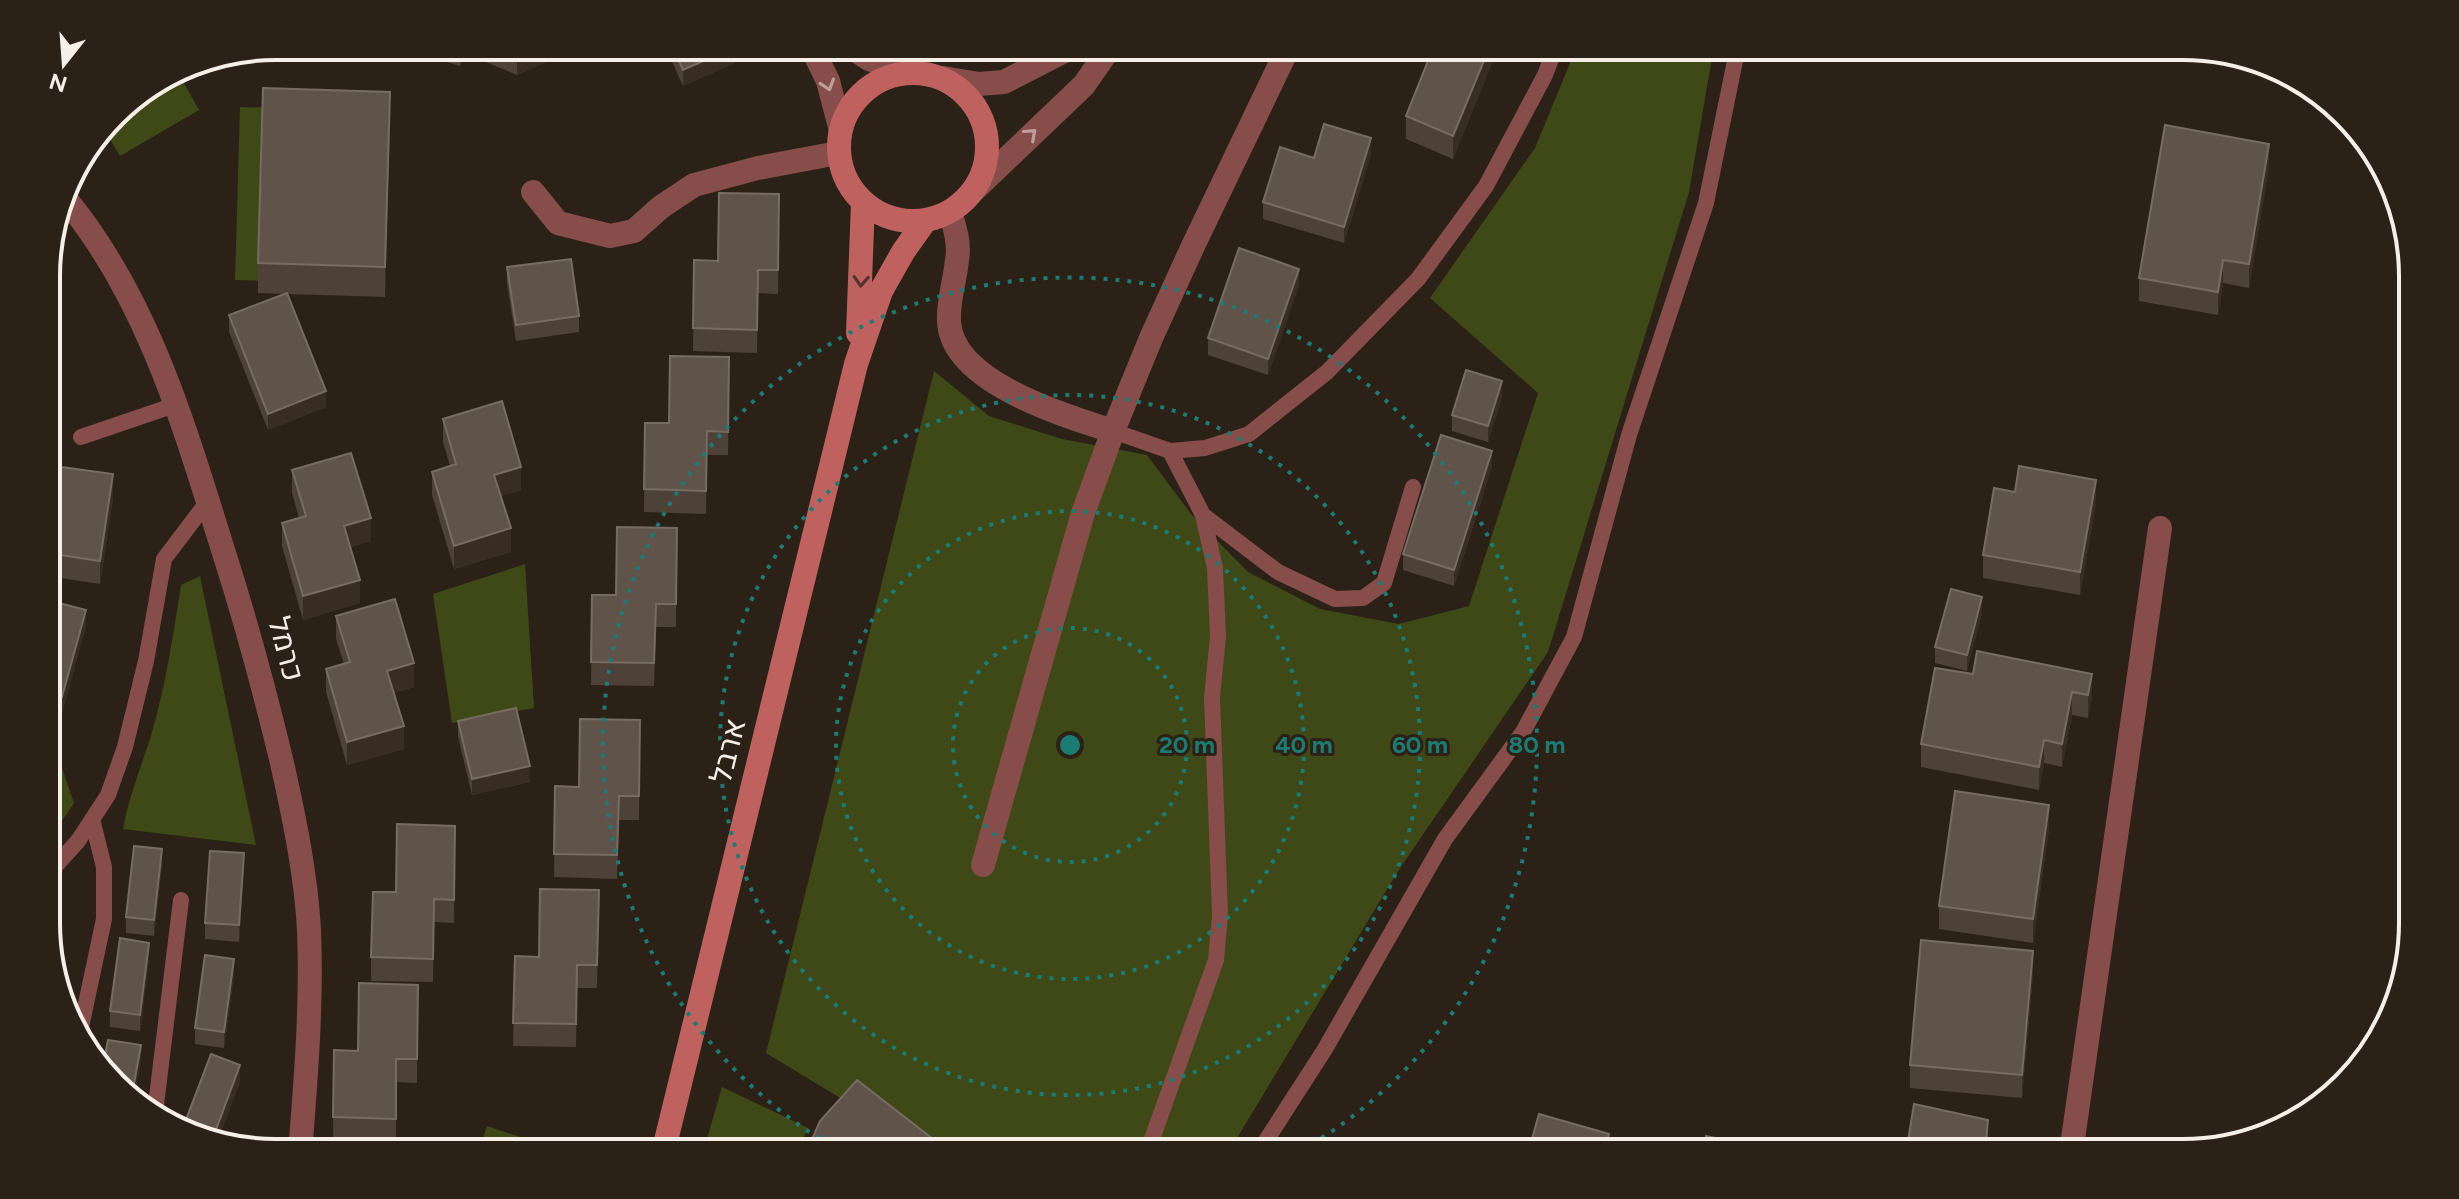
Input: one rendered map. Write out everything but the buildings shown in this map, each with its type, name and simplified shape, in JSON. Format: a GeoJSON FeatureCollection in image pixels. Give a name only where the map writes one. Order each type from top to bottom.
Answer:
{"type":"FeatureCollection","features":[{"type":"Feature","properties":{"kind":"street"},"geometry":{"type":"LineString","coordinates":[[818,60],[828,81],[840,127],[838,153],[841,171],[863,203],[885,217],[911,222],[925,221],[950,212],[1084,85],[1101,60]]}},
{"type":"Feature","properties":{"kind":"street"},"geometry":{"type":"LineString","coordinates":[[872,60],[904,72]]}},
{"type":"Feature","properties":{"kind":"street"},"geometry":{"type":"LineString","coordinates":[[840,127],[850,105],[868,86],[904,72],[917,71],[979,84],[1004,82],[1047,60]]}},
{"type":"Feature","properties":{"kind":"street"},"geometry":{"type":"LineString","coordinates":[[983,865],[1083,513],[1113,431],[1151,338],[1282,60]]}},
{"type":"Feature","properties":{"kind":"street"},"geometry":{"type":"LineString","coordinates":[[943,78],[974,103],[985,126],[988,149],[986,165],[975,189]]}},
{"type":"Feature","properties":{"kind":"street"},"geometry":{"type":"LineString","coordinates":[[533,192],[558,223],[610,236],[634,231],[661,207],[694,185],[758,168],[838,153]]}},
{"type":"Feature","properties":{"kind":"street","name":"ארבל"},"geometry":{"type":"LineString","coordinates":[[856,364],[863,203]]}},
{"type":"Feature","properties":{"kind":"street","name":"כרמל"},"geometry":{"type":"LineString","coordinates":[[71,207],[115,267],[151,339],[208,501],[250,634],[297,833],[309,941],[310,1026],[301,1139]]}},
{"type":"Feature","properties":{"kind":"street"},"geometry":{"type":"LineString","coordinates":[[950,212],[957,232],[958,258],[950,297],[949,324],[954,344],[962,357],[1041,408],[1113,431]]}},
{"type":"Feature","properties":{"kind":"street","name":"ארבל"},"geometry":{"type":"LineString","coordinates":[[666,1139],[856,364],[881,291],[925,221]]}},
{"type":"Feature","properties":{"kind":"street"},"geometry":{"type":"LineString","coordinates":[[2073,1139],[2160,528]]}},
{"type":"Feature","properties":{"kind":"lane"},"geometry":{"type":"LineString","coordinates":[[1113,431],[1170,451],[1205,448],[1249,434],[1327,372],[1418,279],[1486,186],[1551,60]]}},
{"type":"Feature","properties":{"kind":"lane"},"geometry":{"type":"LineString","coordinates":[[1267,1139],[1325,1049],[1445,839],[1523,732],[1574,637],[1629,435],[1706,203],[1735,60]]}},
{"type":"Feature","properties":{"kind":"lane"},"geometry":{"type":"LineString","coordinates":[[81,437],[175,405]]}},
{"type":"Feature","properties":{"kind":"lane"},"geometry":{"type":"LineString","coordinates":[[1152,1139],[1216,960],[1220,915],[1212,697],[1218,623],[1215,568],[1203,515],[1170,451]]}},
{"type":"Feature","properties":{"kind":"lane"},"geometry":{"type":"LineString","coordinates":[[1203,515],[1278,572],[1335,599],[1363,598],[1384,583],[1413,487]]}},
{"type":"Feature","properties":{"kind":"lane"},"geometry":{"type":"LineString","coordinates":[[60,861],[78,841],[108,795],[125,747],[146,661],[164,559],[208,501]]}},
{"type":"Feature","properties":{"kind":"lane"},"geometry":{"type":"LineString","coordinates":[[83,1019],[104,919],[104,867],[92,819]]}},
{"type":"Feature","properties":{"kind":"lane"},"geometry":{"type":"LineString","coordinates":[[156,1102],[181,900]]}},
{"type":"Feature","properties":{"kind":"green space"},"geometry":{"type":"Polygon","coordinates":[[[1571,60],[1712,60],[1689,192],[1548,652],[1398,871],[1236,1139],[908,1139],[766,1053],[934,371],[989,416],[1062,439],[1147,455],[1191,514],[1248,572],[1320,609],[1399,624],[1469,606],[1538,393],[1430,298],[1535,148],[1571,60]]]}},
{"type":"Feature","properties":{"kind":"green space"},"geometry":{"type":"Polygon","coordinates":[[[183,81],[199,110],[120,156],[110,139],[123,123],[156,96],[183,81]]]}},
{"type":"Feature","properties":{"kind":"green space"},"geometry":{"type":"Polygon","coordinates":[[[240,107],[355,110],[350,283],[235,280],[240,107]]]}},
{"type":"Feature","properties":{"kind":"green space"},"geometry":{"type":"Polygon","coordinates":[[[525,564],[534,708],[452,723],[433,594],[525,564]]]}},
{"type":"Feature","properties":{"kind":"green space"},"geometry":{"type":"Polygon","coordinates":[[[200,576],[256,845],[123,829],[160,701],[181,585],[200,576]]]}},
{"type":"Feature","properties":{"kind":"green space"},"geometry":{"type":"Polygon","coordinates":[[[60,765],[61,765],[74,803],[60,824],[60,765]]]}},
{"type":"Feature","properties":{"kind":"green space"},"geometry":{"type":"Polygon","coordinates":[[[722,1087],[808,1128],[803,1139],[707,1139],[722,1087]]]}},
{"type":"Feature","properties":{"kind":"green space"},"geometry":{"type":"Polygon","coordinates":[[[487,1126],[526,1139],[483,1139],[487,1126]]]}}]}
